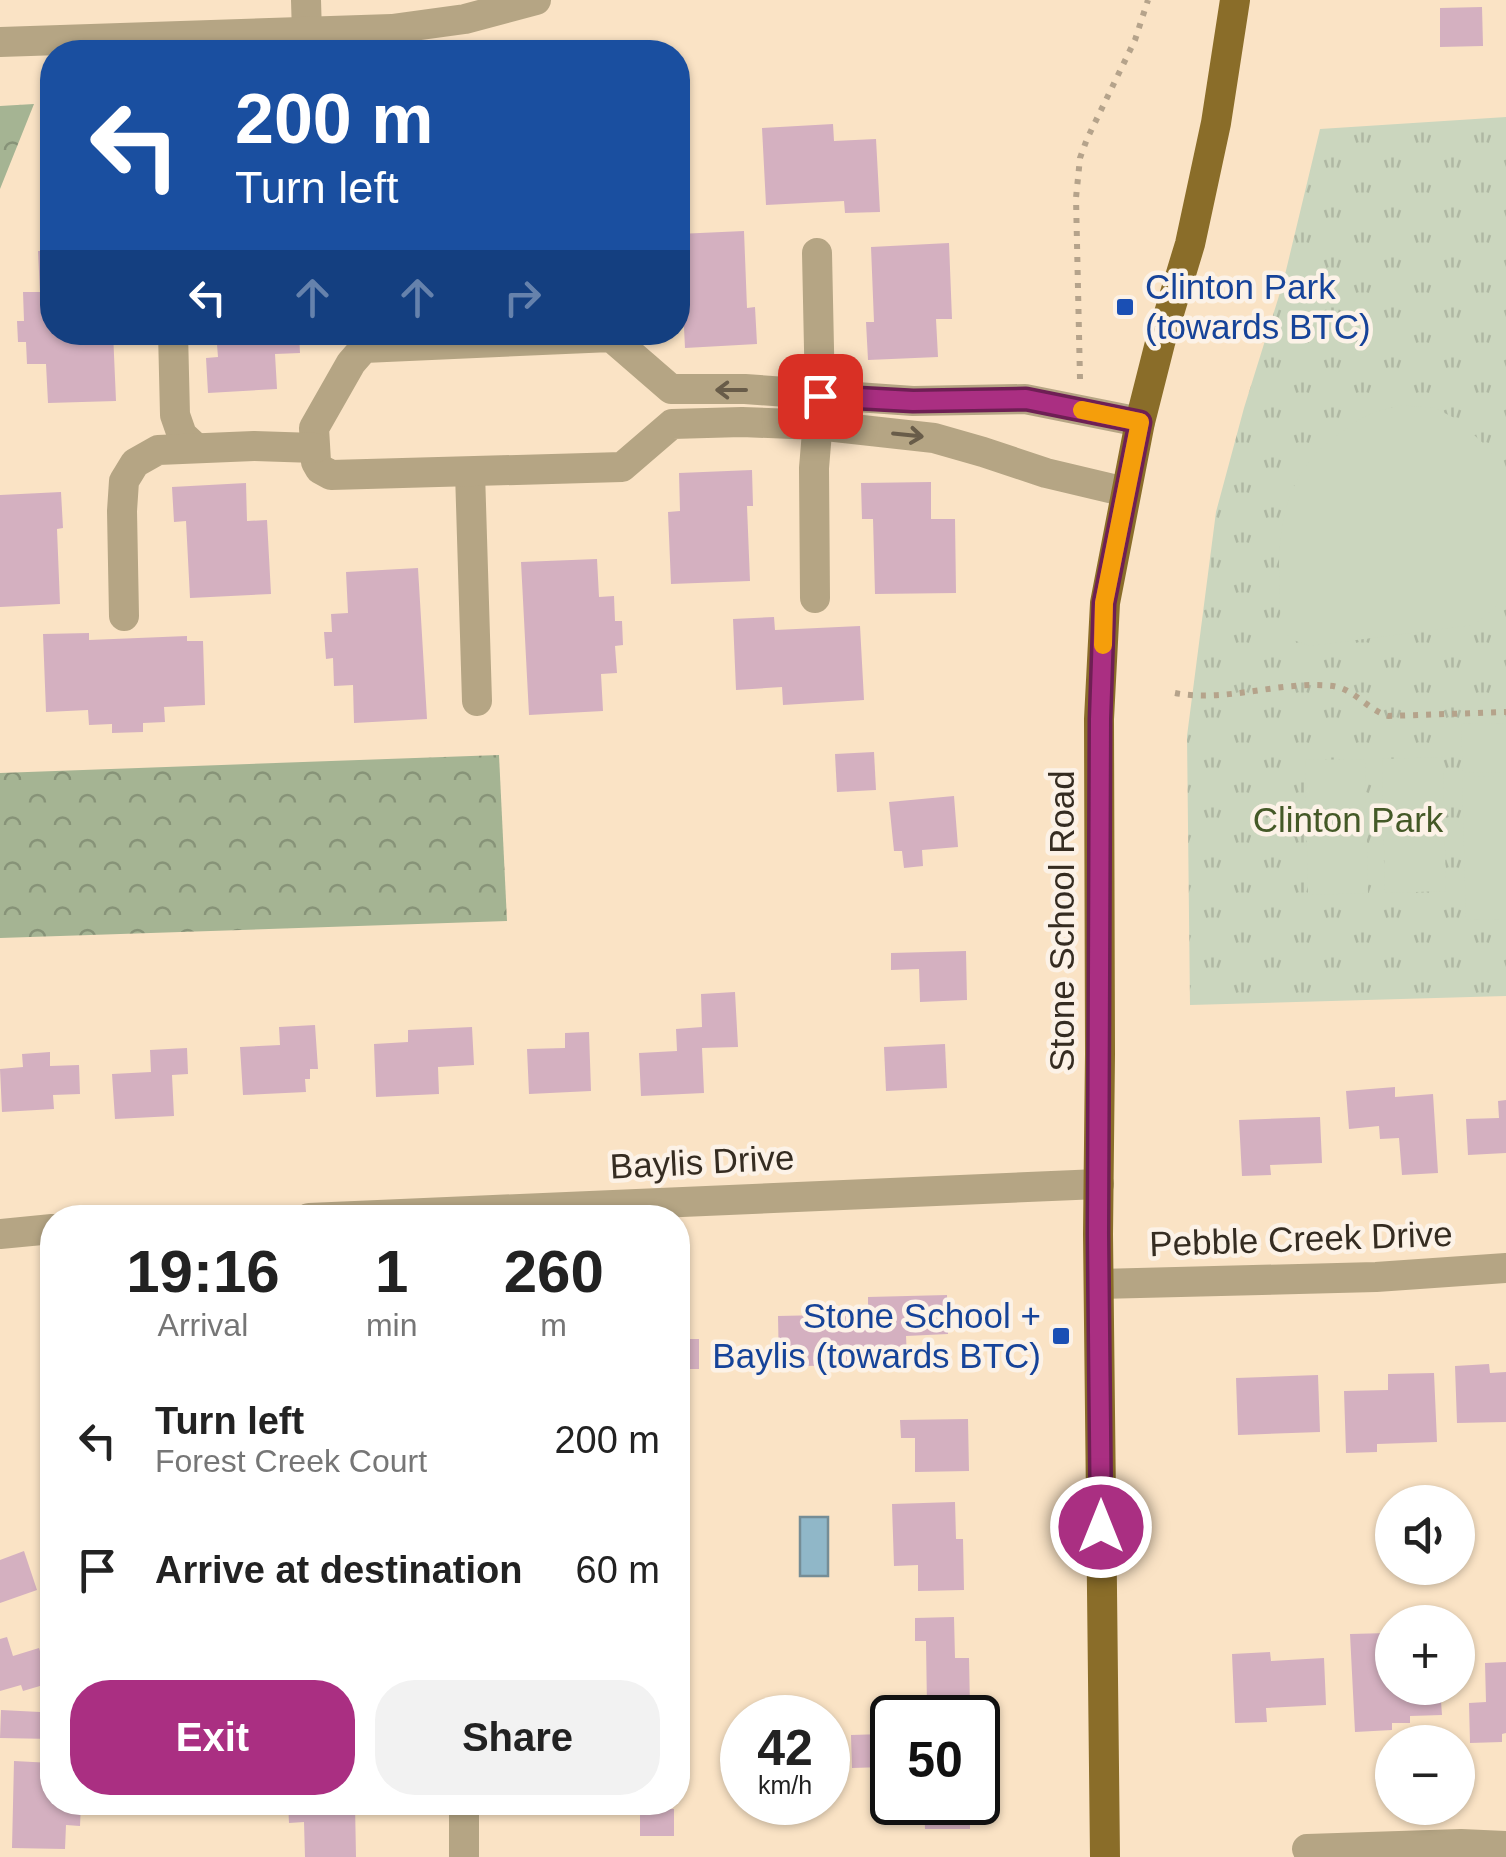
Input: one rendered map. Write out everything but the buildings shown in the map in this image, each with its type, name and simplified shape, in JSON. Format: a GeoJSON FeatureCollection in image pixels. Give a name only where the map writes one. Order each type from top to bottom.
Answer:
{"type":"FeatureCollection","features":[{"type":"Feature","properties":{"kind":"main road","name":"Stone School Road"},"geometry":{"type":"LineString","coordinates":[[1105,1857],[1098,1184],[1104,603],[1140,422],[1190,244],[1216,122],[1235,0]]}},
{"type":"Feature","properties":{"kind":"street"},"geometry":{"type":"LineString","coordinates":[[306,0],[308,34]]}},
{"type":"Feature","properties":{"kind":"street"},"geometry":{"type":"LineString","coordinates":[[77,40],[392,29],[465,19],[536,0]]}},
{"type":"Feature","properties":{"kind":"street"},"geometry":{"type":"LineString","coordinates":[[0,42],[40,41]]}},
{"type":"Feature","properties":{"kind":"street"},"geometry":{"type":"LineString","coordinates":[[816,598],[817,253]]}},
{"type":"Feature","properties":{"kind":"street"},"geometry":{"type":"LineString","coordinates":[[173,345],[175,415],[182,435],[196,448]]}},
{"type":"Feature","properties":{"kind":"street"},"geometry":{"type":"LineString","coordinates":[[398,345],[364,348],[351,362],[314,428],[320,469],[331,475],[622,467],[672,424],[742,422],[913,401],[1026,399],[1140,422]]}},
{"type":"Feature","properties":{"kind":"street"},"geometry":{"type":"LineString","coordinates":[[620,345],[670,390],[745,390],[1126,492]]}},
{"type":"Feature","properties":{"kind":"street"},"geometry":{"type":"LineString","coordinates":[[670,390],[672,424]]}},
{"type":"Feature","properties":{"kind":"street"},"geometry":{"type":"LineString","coordinates":[[124,616],[124,481],[135,464],[158,450],[315,448]]}},
{"type":"Feature","properties":{"kind":"street"},"geometry":{"type":"LineString","coordinates":[[470,472],[477,701]]}},
{"type":"Feature","properties":{"kind":"street","name":"Baylis Drive"},"geometry":{"type":"LineString","coordinates":[[651,1205],[1098,1184]]}},
{"type":"Feature","properties":{"kind":"street"},"geometry":{"type":"LineString","coordinates":[[0,1234],[40,1230]]}},
{"type":"Feature","properties":{"kind":"street","name":"Pebble Creek Drive"},"geometry":{"type":"LineString","coordinates":[[1100,1284],[1376,1277],[1506,1268]]}},
{"type":"Feature","properties":{"kind":"street"},"geometry":{"type":"LineString","coordinates":[[464,1815],[464,1857]]}},
{"type":"Feature","properties":{"kind":"street"},"geometry":{"type":"LineString","coordinates":[[1306,1849],[1506,1846]]}},
{"type":"Feature","properties":{"kind":"path"},"geometry":{"type":"LineString","coordinates":[[1080,387],[1076,198],[1080,158],[1135,40],[1148,0]]}},
{"type":"Feature","properties":{"kind":"path"},"geometry":{"type":"LineString","coordinates":[[1175,693],[1210,697],[1337,686],[1388,716],[1506,712]]}},
{"type":"Feature","properties":{"kind":"green space"},"geometry":{"type":"Polygon","coordinates":[[[34,104],[0,189],[0,106],[34,104]]]}},
{"type":"Feature","properties":{"kind":"green space","name":"Clinton Park"},"geometry":{"type":"Polygon","coordinates":[[[1506,117],[1506,996],[1190,1005],[1187,736],[1216,512],[1283,283],[1320,129],[1506,117]]]}},
{"type":"Feature","properties":{"kind":"green space"},"geometry":{"type":"Polygon","coordinates":[[[1399,405],[1435,408],[1458,420],[1487,447],[1506,474],[1506,586],[1494,609],[1473,625],[1310,646],[1293,640],[1281,630],[1280,602],[1280,549],[1289,499],[1315,455],[1336,436],[1366,416],[1399,405]]]}},
{"type":"Feature","properties":{"kind":"green space"},"geometry":{"type":"Polygon","coordinates":[[[1506,723],[1506,772],[1463,773],[1461,724],[1506,723]]]}},
{"type":"Feature","properties":{"kind":"green space"},"geometry":{"type":"Polygon","coordinates":[[[499,755],[507,921],[0,938],[0,773],[499,755]]]}},
{"type":"Feature","properties":{"kind":"green space"},"geometry":{"type":"Polygon","coordinates":[[[1443,757],[1446,891],[1385,893],[1382,759],[1443,757]]]}},
{"type":"Feature","properties":{"kind":"green space"},"geometry":{"type":"Polygon","coordinates":[[[1365,759],[1368,893],[1308,895],[1305,760],[1365,759]]]}},
{"type":"Feature","properties":{"kind":"green space"},"geometry":{"type":"Polygon","coordinates":[[[1506,776],[1506,919],[1466,920],[1462,777],[1506,776]]]}},
{"type":"Feature","properties":{"kind":"water"},"geometry":{"type":"Polygon","coordinates":[[[800,1517],[828,1517],[828,1576],[800,1576],[800,1517]]]}},
{"type":"Feature","properties":{"kind":"slow traffic"},"geometry":{"type":"LineString","coordinates":[[1082,410],[1140,422],[1104,603],[1103,645]]}},
{"type":"Feature","properties":{"kind":"place","name":"Clinton Park (towards BTC)"},"geometry":{"type":"Point","coordinates":[1125,307]}},
{"type":"Feature","properties":{"kind":"place","name":"Stone School + Baylis (towards BTC)"},"geometry":{"type":"Point","coordinates":[1061,1336]}},
{"type":"Feature","properties":{"kind":"route"},"geometry":{"type":"LineString","coordinates":[[820,396],[913,401],[1026,399],[1140,422],[1104,603],[1099,907],[1101,1527]]}}]}
